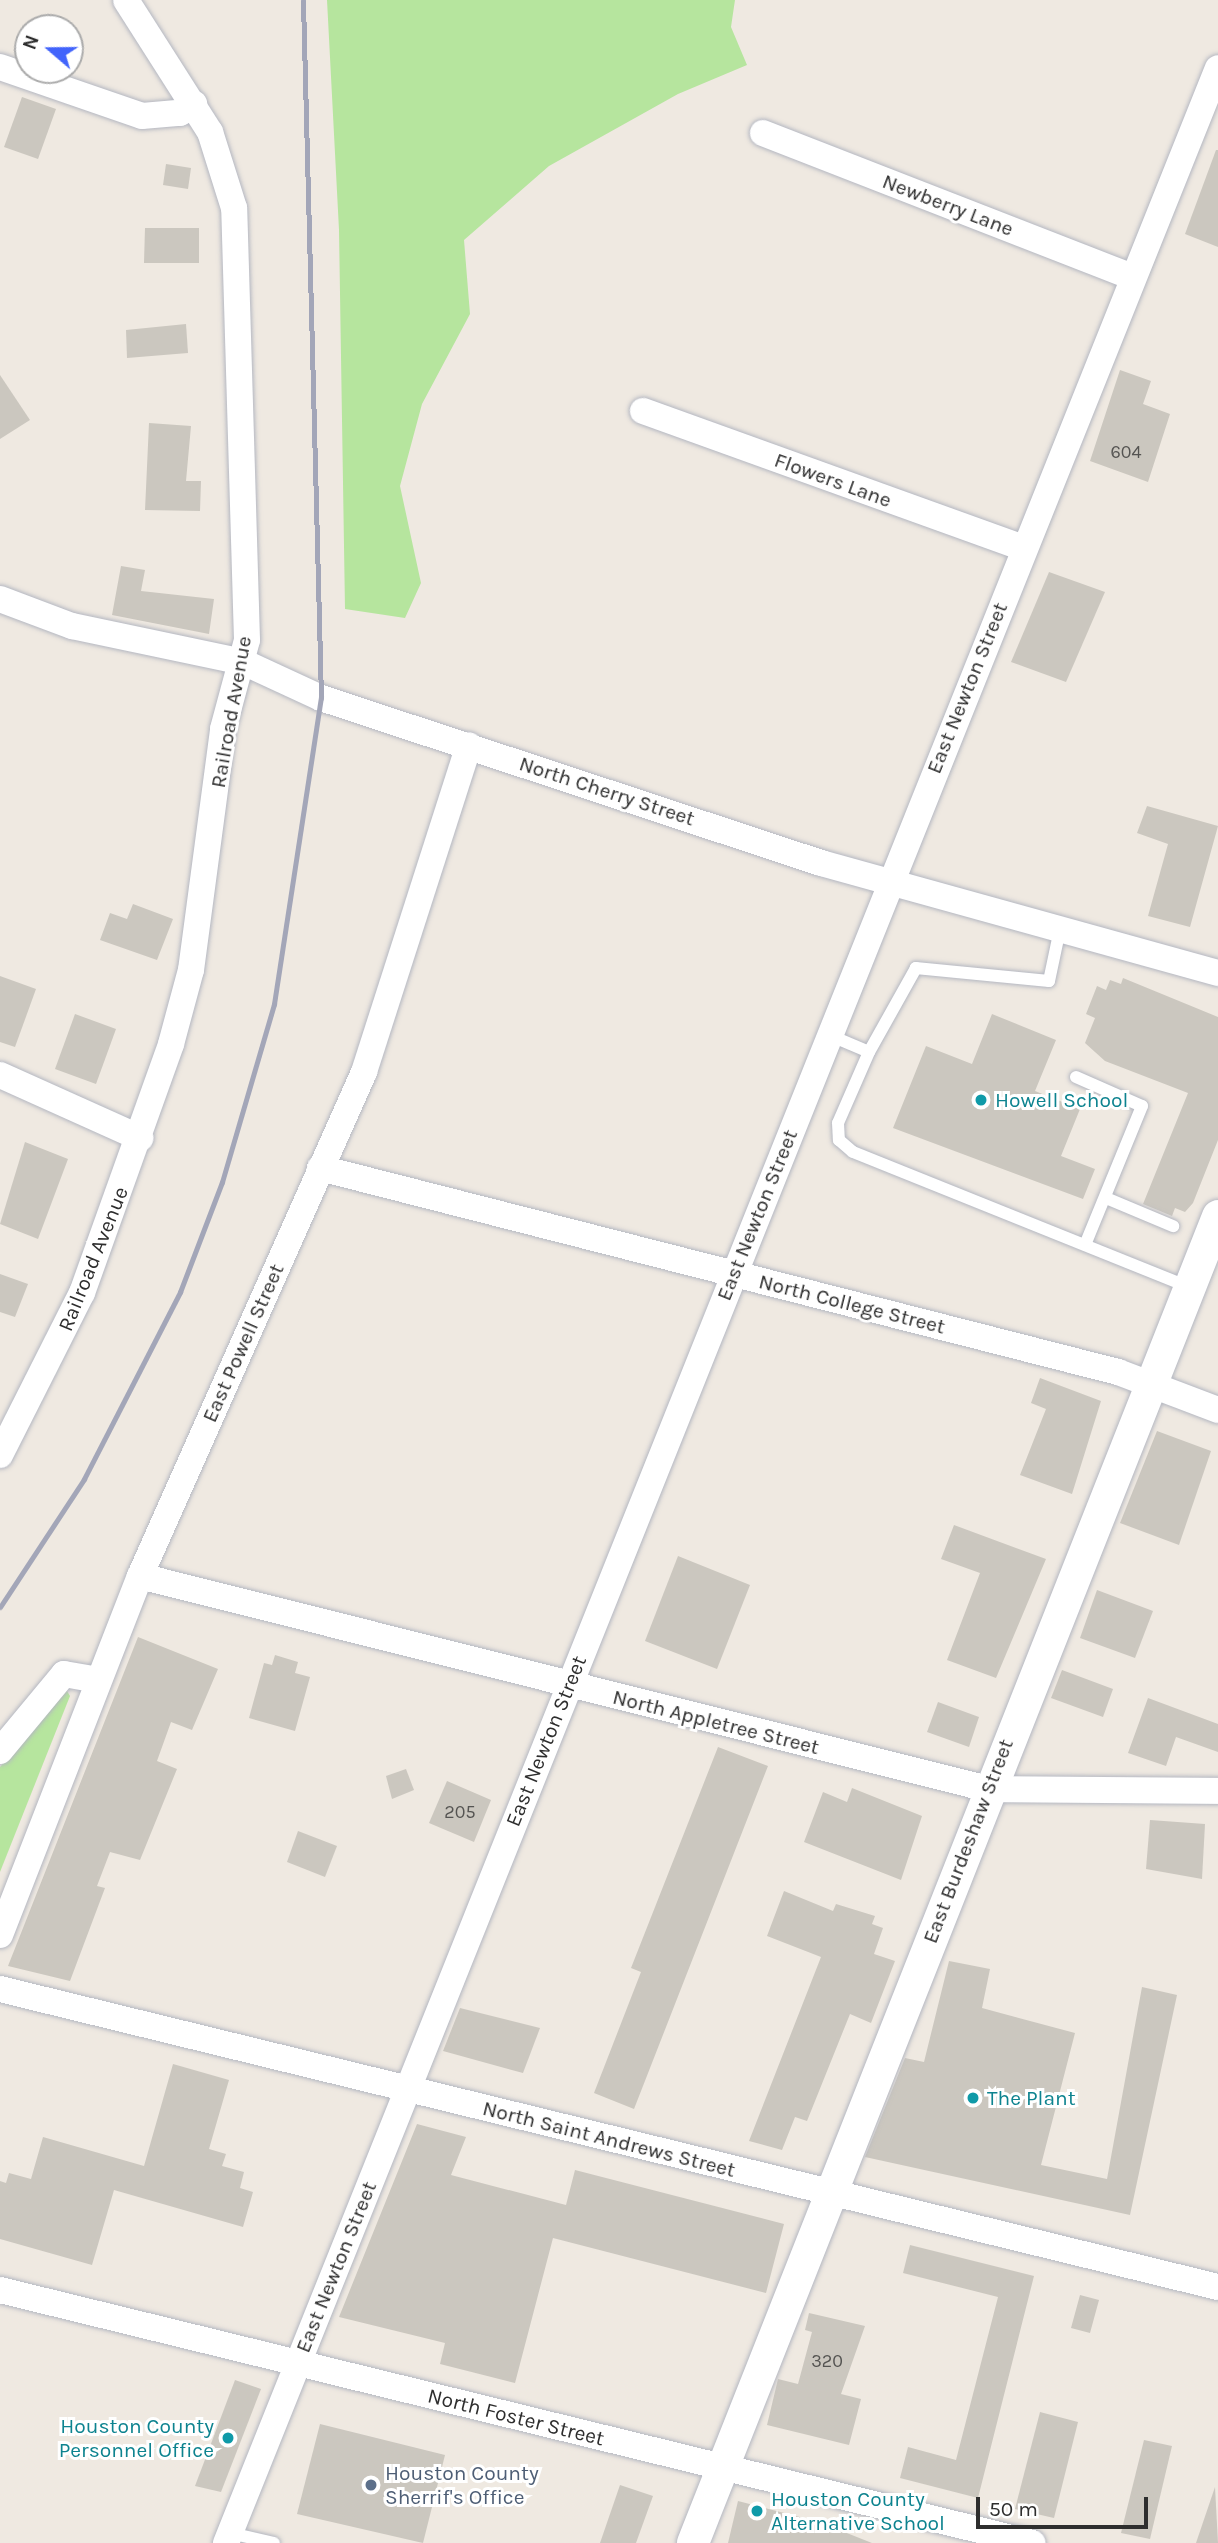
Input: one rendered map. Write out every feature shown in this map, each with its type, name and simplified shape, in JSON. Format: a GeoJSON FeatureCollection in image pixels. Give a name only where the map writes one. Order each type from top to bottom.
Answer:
{"type":"FeatureCollection","features":[{"type":"Feature","properties":{"kind":"street","name":"Railroad Avenue"},"geometry":{"type":"LineString","coordinates":[[0,1455],[82,1293],[140,1138],[191,970],[223,729],[243,662],[240,248],[226,169],[194,104],[126,0]]}},
{"type":"Feature","properties":{"kind":"street"},"geometry":{"type":"LineString","coordinates":[[0,67],[142,116],[180,113],[194,104]]}},
{"type":"Feature","properties":{"kind":"street","name":"East Newton Street"},"geometry":{"type":"LineString","coordinates":[[228,2538],[1023,548],[1218,68]]}},
{"type":"Feature","properties":{"kind":"street","name":"Newberry Lane"},"geometry":{"type":"LineString","coordinates":[[763,133],[1133,277]]}},
{"type":"Feature","properties":{"kind":"street","name":"Flowers Lane"},"geometry":{"type":"LineString","coordinates":[[643,411],[1023,548]]}},
{"type":"Feature","properties":{"kind":"street","name":"North Cherry Street"},"geometry":{"type":"LineString","coordinates":[[0,599],[105,634],[243,662],[321,698],[889,883],[1218,973]]}},
{"type":"Feature","properties":{"kind":"street","name":"East Powell Street"},"geometry":{"type":"LineString","coordinates":[[0,1936],[97,1680],[140,1576],[381,1025],[469,745]]}},
{"type":"Feature","properties":{"kind":"street"},"geometry":{"type":"LineString","coordinates":[[0,1075],[140,1138]]}},
{"type":"Feature","properties":{"kind":"street","name":"North College Street"},"geometry":{"type":"LineString","coordinates":[[320,1168],[1151,1383],[1218,1409]]}},
{"type":"Feature","properties":{"kind":"street","name":"East Burdeshaw Street"},"geometry":{"type":"LineString","coordinates":[[693,2543],[988,1789],[1218,1216]]}},
{"type":"Feature","properties":{"kind":"street","name":"North Appletree Street"},"geometry":{"type":"LineString","coordinates":[[140,1576],[988,1789],[1218,1791]]}},
{"type":"Feature","properties":{"kind":"street"},"geometry":{"type":"LineString","coordinates":[[0,1751],[64,1674],[97,1680]]}},
{"type":"Feature","properties":{"kind":"street","name":"North Saint Andrews Street"},"geometry":{"type":"LineString","coordinates":[[0,1989],[1218,2287]]}},
{"type":"Feature","properties":{"kind":"street","name":"North Foster Street"},"geometry":{"type":"LineString","coordinates":[[0,2290],[1032,2543]]}},
{"type":"Feature","properties":{"kind":"lane"},"geometry":{"type":"LineString","coordinates":[[1060,929],[1049,981],[933,965],[916,968],[869,1052],[838,1123],[839,1140],[853,1152],[1189,1287]]}},
{"type":"Feature","properties":{"kind":"lane"},"geometry":{"type":"LineString","coordinates":[[829,1035],[869,1052]]}},
{"type":"Feature","properties":{"kind":"lane"},"geometry":{"type":"LineString","coordinates":[[1076,1077],[1142,1107],[1085,1245]]}},
{"type":"Feature","properties":{"kind":"lane"},"geometry":{"type":"LineString","coordinates":[[1106,1198],[1173,1226]]}},
{"type":"Feature","properties":{"kind":"lane"},"geometry":{"type":"LineString","coordinates":[[228,2538],[274,2543]]}},
{"type":"Feature","properties":{"kind":"green space"},"geometry":{"type":"Polygon","coordinates":[[[327,0],[735,0],[731,27],[747,65],[678,94],[549,166],[464,240],[470,314],[422,404],[400,486],[421,583],[405,618],[345,609],[339,230],[327,0]]]}},
{"type":"Feature","properties":{"kind":"green space"},"geometry":{"type":"Polygon","coordinates":[[[67,1691],[70,1696],[0,1872],[0,1767],[67,1691]]]}},
{"type":"Feature","properties":{"kind":"building"},"geometry":{"type":"Polygon","coordinates":[[[22,97],[56,109],[38,159],[4,147],[22,97]]]}},
{"type":"Feature","properties":{"kind":"building"},"geometry":{"type":"Polygon","coordinates":[[[1218,150],[1218,247],[1185,234],[1218,150]]]}},
{"type":"Feature","properties":{"kind":"building"},"geometry":{"type":"Polygon","coordinates":[[[166,164],[191,168],[188,189],[163,185],[166,164]]]}},
{"type":"Feature","properties":{"kind":"building"},"geometry":{"type":"Polygon","coordinates":[[[145,228],[199,228],[199,263],[144,263],[145,228]]]}},
{"type":"Feature","properties":{"kind":"building"},"geometry":{"type":"Polygon","coordinates":[[[186,324],[188,353],[127,358],[126,330],[186,324]]]}},
{"type":"Feature","properties":{"kind":"building"},"geometry":{"type":"Polygon","coordinates":[[[1120,370],[1151,381],[1143,404],[1170,414],[1148,482],[1090,461],[1120,370]]]}},
{"type":"Feature","properties":{"kind":"building"},"geometry":{"type":"Polygon","coordinates":[[[0,375],[30,420],[0,439],[0,375]]]}},
{"type":"Feature","properties":{"kind":"building"},"geometry":{"type":"Polygon","coordinates":[[[149,423],[191,426],[186,481],[201,481],[200,511],[145,510],[149,423]]]}},
{"type":"Feature","properties":{"kind":"building"},"geometry":{"type":"Polygon","coordinates":[[[121,566],[145,570],[141,591],[214,599],[209,634],[112,615],[121,566]]]}},
{"type":"Feature","properties":{"kind":"building"},"geometry":{"type":"Polygon","coordinates":[[[1049,572],[1105,592],[1066,682],[1011,662],[1049,572]]]}},
{"type":"Feature","properties":{"kind":"building"},"geometry":{"type":"Polygon","coordinates":[[[1147,806],[1218,826],[1190,927],[1148,916],[1168,844],[1137,833],[1147,806]]]}},
{"type":"Feature","properties":{"kind":"building"},"geometry":{"type":"Polygon","coordinates":[[[133,904],[173,919],[157,960],[100,940],[110,913],[127,919],[133,904]]]}},
{"type":"Feature","properties":{"kind":"building"},"geometry":{"type":"Polygon","coordinates":[[[0,976],[36,989],[15,1047],[0,1042],[0,976]]]}},
{"type":"Feature","properties":{"kind":"building"},"geometry":{"type":"Polygon","coordinates":[[[1123,978],[1218,1017],[1218,1140],[1193,1203],[1185,1212],[1175,1208],[1172,1216],[1143,1204],[1188,1093],[1105,1061],[1085,1043],[1095,1018],[1086,1014],[1097,986],[1106,990],[1110,980],[1121,984],[1123,978]]]}},
{"type":"Feature","properties":{"kind":"building"},"geometry":{"type":"Polygon","coordinates":[[[75,1014],[116,1029],[96,1084],[55,1069],[75,1014]]]}},
{"type":"Feature","properties":{"kind":"building","name":"Howell School"},"geometry":{"type":"Polygon","coordinates":[[[992,1014],[1056,1040],[1035,1091],[1080,1109],[1061,1156],[1095,1169],[1083,1199],[893,1128],[926,1046],[972,1064],[992,1014]]]}},
{"type":"Feature","properties":{"kind":"building"},"geometry":{"type":"Polygon","coordinates":[[[25,1142],[68,1159],[38,1239],[0,1224],[25,1142]]]}},
{"type":"Feature","properties":{"kind":"building"},"geometry":{"type":"Polygon","coordinates":[[[0,1274],[28,1284],[15,1317],[0,1312],[0,1274]]]}},
{"type":"Feature","properties":{"kind":"building"},"geometry":{"type":"Polygon","coordinates":[[[1040,1378],[1101,1401],[1072,1494],[1020,1475],[1046,1409],[1031,1403],[1040,1378]]]}},
{"type":"Feature","properties":{"kind":"building"},"geometry":{"type":"Polygon","coordinates":[[[1157,1431],[1211,1451],[1179,1545],[1120,1523],[1157,1431]]]}},
{"type":"Feature","properties":{"kind":"building"},"geometry":{"type":"Polygon","coordinates":[[[954,1525],[1046,1559],[996,1678],[947,1660],[980,1573],[941,1559],[954,1525]]]}},
{"type":"Feature","properties":{"kind":"building"},"geometry":{"type":"Polygon","coordinates":[[[678,1556],[750,1585],[717,1669],[645,1641],[678,1556]]]}},
{"type":"Feature","properties":{"kind":"building"},"geometry":{"type":"Polygon","coordinates":[[[1097,1590],[1153,1611],[1135,1658],[1080,1638],[1097,1590]]]}},
{"type":"Feature","properties":{"kind":"building"},"geometry":{"type":"Polygon","coordinates":[[[138,1637],[218,1669],[192,1730],[171,1722],[157,1761],[177,1769],[140,1860],[110,1852],[97,1886],[105,1888],[70,1981],[8,1966],[138,1637]]]}},
{"type":"Feature","properties":{"kind":"building"},"geometry":{"type":"Polygon","coordinates":[[[275,1655],[298,1662],[295,1673],[310,1677],[295,1731],[249,1718],[264,1663],[272,1665],[275,1655]]]}},
{"type":"Feature","properties":{"kind":"building"},"geometry":{"type":"Polygon","coordinates":[[[1062,1670],[1113,1689],[1103,1717],[1051,1698],[1062,1670]]]}},
{"type":"Feature","properties":{"kind":"building"},"geometry":{"type":"Polygon","coordinates":[[[1148,1698],[1218,1724],[1218,1752],[1176,1737],[1166,1766],[1128,1753],[1148,1698]]]}},
{"type":"Feature","properties":{"kind":"building"},"geometry":{"type":"Polygon","coordinates":[[[938,1702],[979,1717],[969,1747],[927,1732],[938,1702]]]}},
{"type":"Feature","properties":{"kind":"building"},"geometry":{"type":"Polygon","coordinates":[[[718,1747],[768,1766],[634,2109],[594,2093],[641,1972],[631,1968],[718,1747]]]}},
{"type":"Feature","properties":{"kind":"building"},"geometry":{"type":"Polygon","coordinates":[[[406,1769],[414,1790],[392,1799],[386,1776],[406,1769]]]}},
{"type":"Feature","properties":{"kind":"building"},"geometry":{"type":"Polygon","coordinates":[[[447,1781],[491,1800],[474,1842],[429,1823],[447,1781]]]}},
{"type":"Feature","properties":{"kind":"building"},"geometry":{"type":"Polygon","coordinates":[[[852,1788],[922,1816],[901,1880],[804,1842],[823,1792],[847,1802],[852,1788]]]}},
{"type":"Feature","properties":{"kind":"building"},"geometry":{"type":"Polygon","coordinates":[[[1150,1820],[1205,1824],[1202,1879],[1146,1869],[1150,1820]]]}},
{"type":"Feature","properties":{"kind":"building"},"geometry":{"type":"Polygon","coordinates":[[[298,1831],[337,1846],[325,1877],[287,1862],[298,1831]]]}},
{"type":"Feature","properties":{"kind":"building"},"geometry":{"type":"Polygon","coordinates":[[[784,1891],[833,1911],[836,1904],[875,1916],[872,1924],[883,1928],[874,1954],[895,1961],[871,2023],[850,2014],[807,2121],[795,2117],[782,2150],[749,2141],[821,1957],[767,1936],[784,1891]]]}},
{"type":"Feature","properties":{"kind":"building","name":"The Plant"},"geometry":{"type":"Polygon","coordinates":[[[949,1961],[990,1969],[982,2008],[1075,2033],[1041,2165],[1107,2179],[1142,1987],[1177,1995],[1130,2215],[865,2157],[905,2058],[924,2062],[949,1961]]]}},
{"type":"Feature","properties":{"kind":"building"},"geometry":{"type":"Polygon","coordinates":[[[460,2008],[540,2028],[523,2073],[443,2051],[460,2008]]]}},
{"type":"Feature","properties":{"kind":"building"},"geometry":{"type":"Polygon","coordinates":[[[173,2064],[229,2080],[209,2149],[226,2154],[222,2166],[244,2172],[240,2188],[253,2192],[243,2227],[114,2190],[92,2265],[0,2239],[0,2181],[6,2183],[9,2173],[31,2179],[43,2137],[144,2166],[173,2064]]]}},
{"type":"Feature","properties":{"kind":"building"},"geometry":{"type":"Polygon","coordinates":[[[417,2124],[466,2137],[451,2175],[566,2205],[575,2170],[784,2224],[766,2293],[553,2238],[515,2383],[440,2364],[445,2343],[339,2317],[417,2124]]]}},
{"type":"Feature","properties":{"kind":"building"},"geometry":{"type":"Polygon","coordinates":[[[910,2245],[1034,2276],[978,2498],[900,2478],[908,2447],[956,2460],[998,2297],[903,2273],[910,2245]]]}},
{"type":"Feature","properties":{"kind":"building"},"geometry":{"type":"Polygon","coordinates":[[[1080,2295],[1099,2300],[1090,2333],[1071,2328],[1080,2295]]]}},
{"type":"Feature","properties":{"kind":"building"},"geometry":{"type":"Polygon","coordinates":[[[809,2313],[865,2326],[841,2394],[861,2399],[849,2445],[767,2425],[778,2379],[798,2384],[812,2332],[805,2330],[809,2313]]]}},
{"type":"Feature","properties":{"kind":"building","name":"Houston County Personnel Office"},"geometry":{"type":"Polygon","coordinates":[[[235,2380],[261,2389],[221,2492],[195,2486],[235,2380]]]}},
{"type":"Feature","properties":{"kind":"building"},"geometry":{"type":"Polygon","coordinates":[[[1040,2412],[1078,2422],[1054,2518],[1015,2509],[1040,2412]]]}},
{"type":"Feature","properties":{"kind":"building","name":"Houston County Sherrif's Office"},"geometry":{"type":"Polygon","coordinates":[[[320,2424],[445,2455],[423,2543],[297,2514],[320,2424]]]}},
{"type":"Feature","properties":{"kind":"building"},"geometry":{"type":"Polygon","coordinates":[[[1144,2440],[1172,2446],[1150,2539],[1121,2533],[1144,2440]]]}},
{"type":"Feature","properties":{"kind":"building"},"geometry":{"type":"Polygon","coordinates":[[[620,2485],[653,2496],[636,2543],[600,2543],[620,2485]]]}},
{"type":"Feature","properties":{"kind":"building"},"geometry":{"type":"Polygon","coordinates":[[[1215,2487],[1218,2543],[1196,2543],[1215,2487]]]}},
{"type":"Feature","properties":{"kind":"building","name":"Houston County Alternative School"},"geometry":{"type":"Polygon","coordinates":[[[738,2501],[819,2522],[872,2543],[728,2543],[738,2501]]]}},
{"type":"Feature","properties":{"kind":"railway"},"geometry":{"type":"LineString","coordinates":[[0,1607],[84,1479],[180,1292],[222,1182],[274,1004],[321,698],[303,0]]}},
{"type":"Feature","properties":{"kind":"place","name":"Howell School"},"geometry":{"type":"Point","coordinates":[981,1100]}},
{"type":"Feature","properties":{"kind":"place","name":"The Plant"},"geometry":{"type":"Point","coordinates":[973,2098]}},
{"type":"Feature","properties":{"kind":"place","name":"Houston County Personnel Office"},"geometry":{"type":"Point","coordinates":[228,2438]}},
{"type":"Feature","properties":{"kind":"place","name":"Houston County Sherrif's Office"},"geometry":{"type":"Point","coordinates":[371,2485]}},
{"type":"Feature","properties":{"kind":"place","name":"Houston County Alternative School"},"geometry":{"type":"Point","coordinates":[757,2511]}}]}
